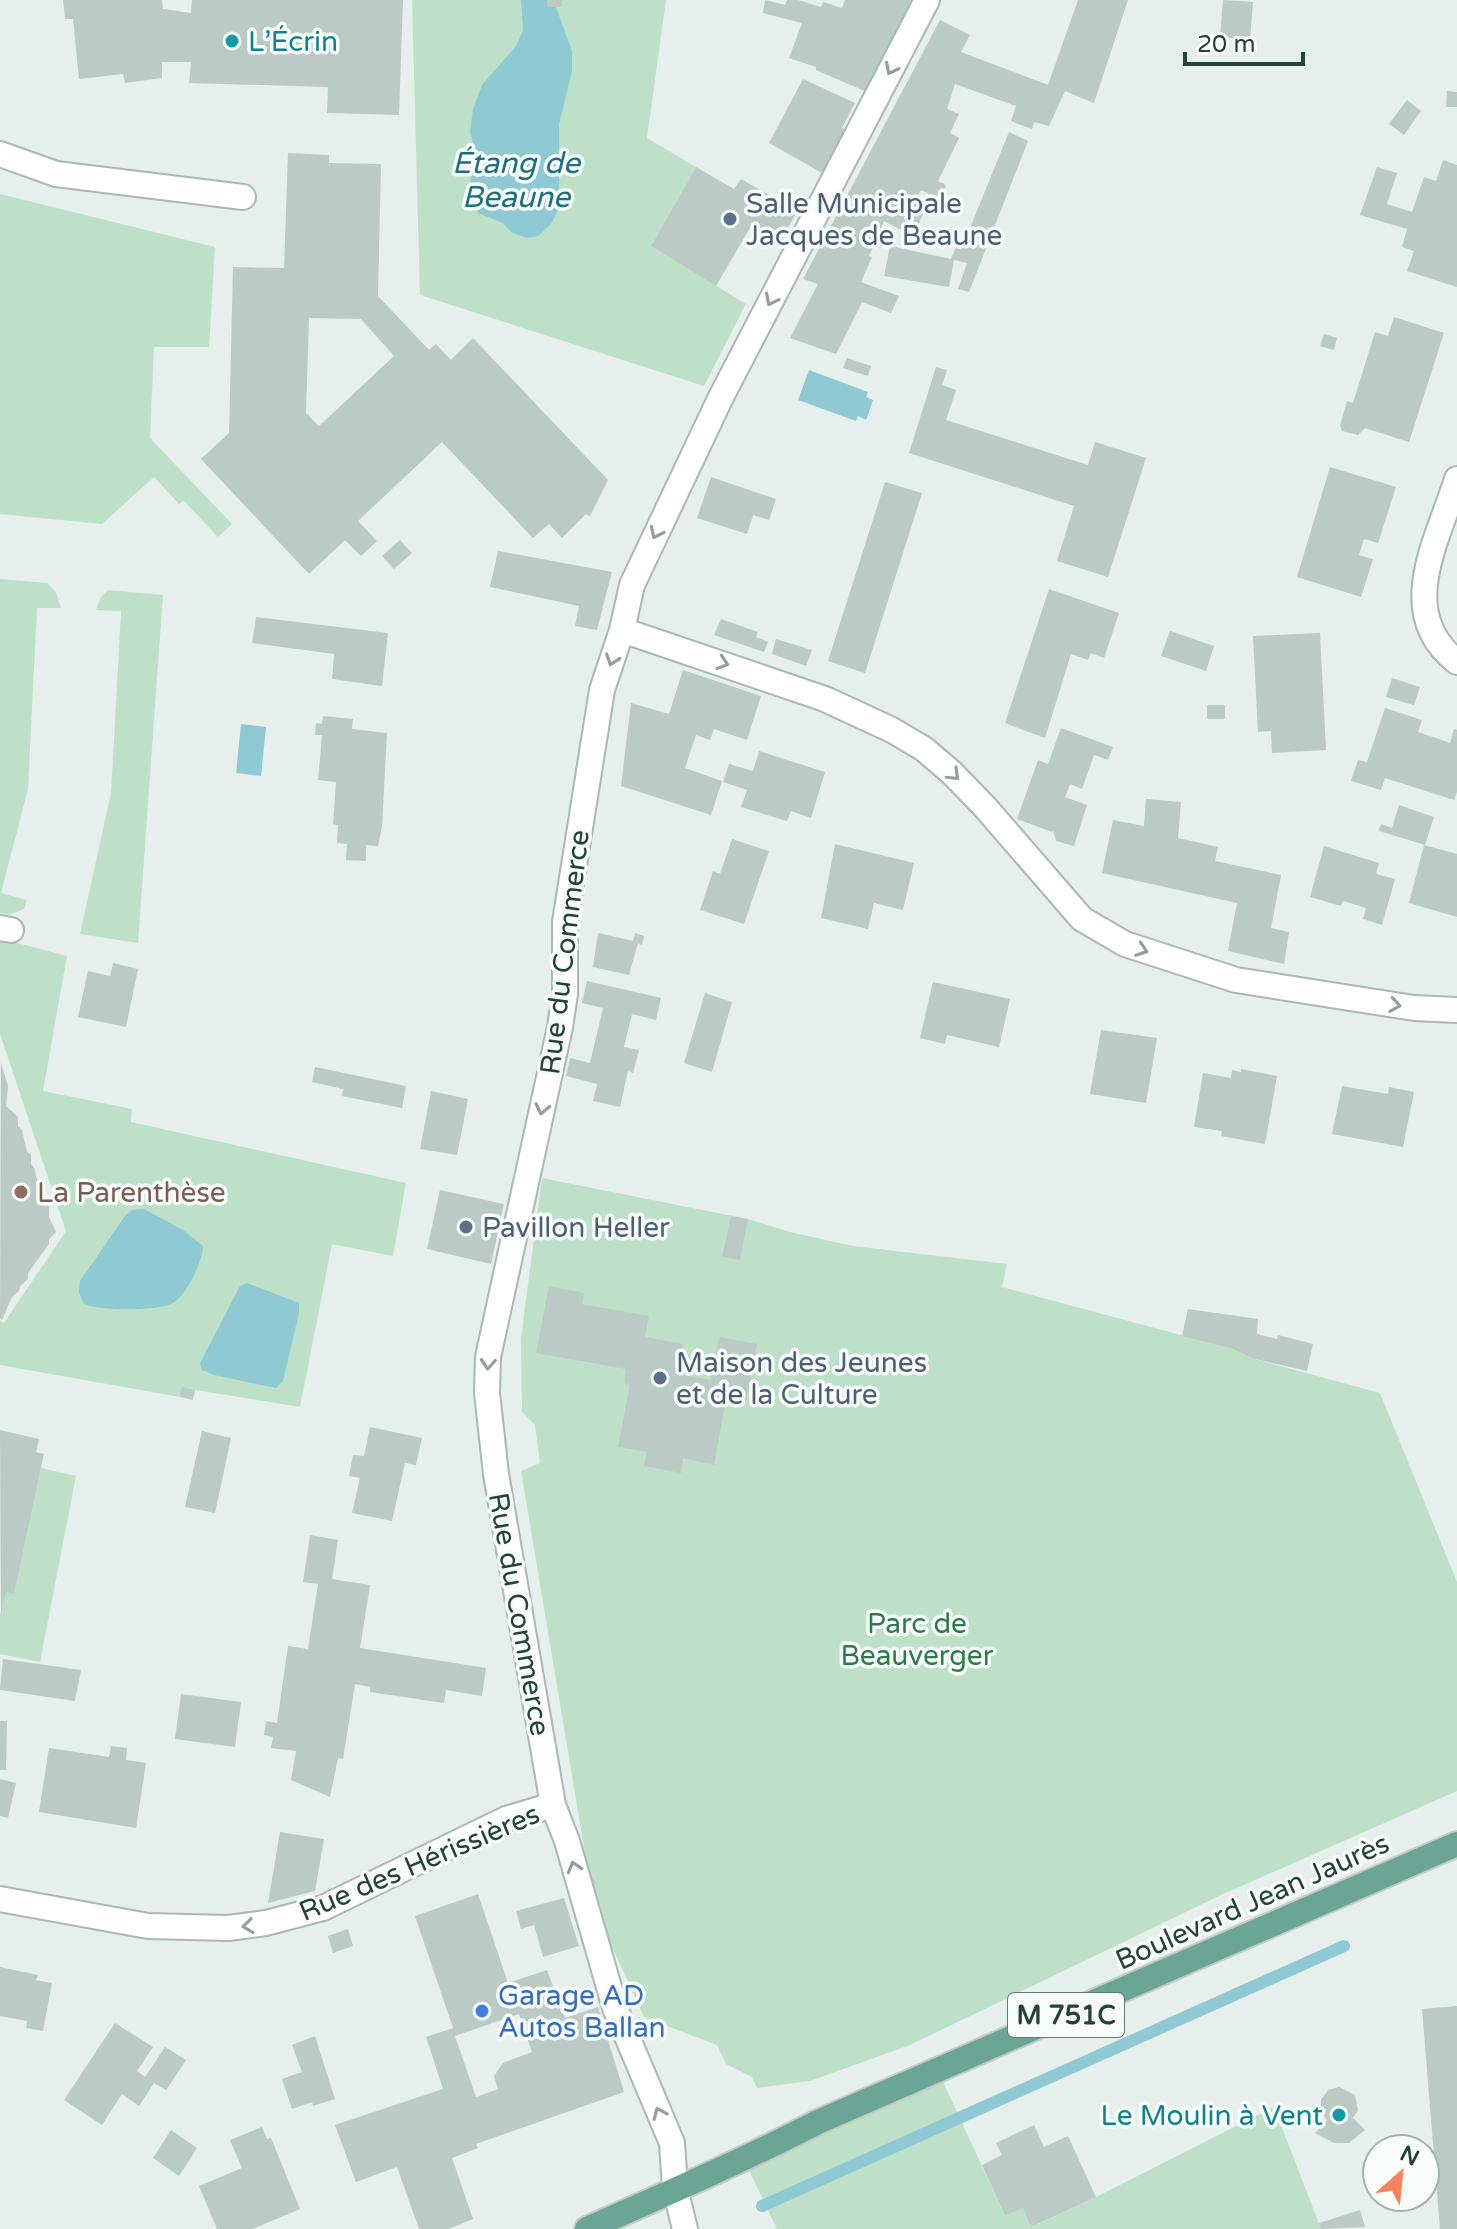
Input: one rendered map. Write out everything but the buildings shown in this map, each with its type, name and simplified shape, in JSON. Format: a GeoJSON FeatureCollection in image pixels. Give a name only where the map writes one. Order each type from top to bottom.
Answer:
{"type":"FeatureCollection","features":[{"type":"Feature","properties":{"kind":"main road","name":"Boulevard Jean Jaurès"},"geometry":{"type":"LineString","coordinates":[[675,2188],[744,2160],[818,2122],[1457,1844]]}},
{"type":"Feature","properties":{"kind":"main road","name":"M 751C"},"geometry":{"type":"LineString","coordinates":[[587,2229],[675,2188]]}},
{"type":"Feature","properties":{"kind":"street","name":"Rue du Commerce"},"geometry":{"type":"LineString","coordinates":[[685,2229],[675,2188],[672,2143],[615,2008],[567,1841],[553,1805],[496,1474],[487,1393],[488,1357],[560,1027],[565,994],[565,922],[602,690],[622,630],[632,585],[708,423],[927,0]]}},
{"type":"Feature","properties":{"kind":"street"},"geometry":{"type":"LineString","coordinates":[[0,154],[56,174],[243,197]]}},
{"type":"Feature","properties":{"kind":"street"},"geometry":{"type":"LineString","coordinates":[[1457,479],[1428,567],[1424,611],[1429,631],[1444,652],[1457,662]]}},
{"type":"Feature","properties":{"kind":"street"},"geometry":{"type":"LineString","coordinates":[[622,630],[825,699],[892,730],[924,749],[985,807],[1082,919],[1125,944],[1210,973],[1251,983],[1414,1008],[1457,1010]]}},
{"type":"Feature","properties":{"kind":"street","name":"Rue des Hérissières"},"geometry":{"type":"LineString","coordinates":[[0,1899],[148,1926],[228,1928],[266,1923],[323,1908],[506,1819],[553,1805]]}},
{"type":"Feature","properties":{"kind":"green space"},"geometry":{"type":"Polygon","coordinates":[[[412,0],[666,0],[647,138],[696,167],[651,246],[746,304],[704,386],[420,295],[412,0]]]}},
{"type":"Feature","properties":{"kind":"green space"},"geometry":{"type":"Polygon","coordinates":[[[0,194],[215,247],[209,347],[154,347],[150,438],[232,524],[218,537],[184,501],[179,504],[154,477],[102,524],[0,514],[0,194]]]}},
{"type":"Feature","properties":{"kind":"green space"},"geometry":{"type":"Polygon","coordinates":[[[0,579],[47,583],[56,592],[61,608],[37,608],[28,789],[1,893],[27,900],[24,909],[9,915],[0,913],[0,579]]]}},
{"type":"Feature","properties":{"kind":"green space"},"geometry":{"type":"Polygon","coordinates":[[[108,590],[163,595],[138,943],[80,934],[111,793],[121,611],[96,610],[101,597],[108,590]]]}},
{"type":"Feature","properties":{"kind":"green space"},"geometry":{"type":"Polygon","coordinates":[[[10,941],[67,956],[43,1091],[132,1109],[131,1122],[406,1183],[393,1256],[332,1244],[300,1407],[183,1388],[180,1397],[0,1365],[0,1321],[4,1323],[66,1231],[0,1034],[0,942],[10,941]]]}},
{"type":"Feature","properties":{"kind":"green space","name":"Parc de Beauverger"},"geometry":{"type":"Polygon","coordinates":[[[542,1178],[748,1219],[853,1246],[1007,1264],[1002,1287],[1233,1349],[1251,1358],[1380,1393],[1457,1582],[1457,1791],[1221,1895],[910,2045],[810,2081],[757,2088],[752,2077],[726,2064],[717,2045],[644,2017],[594,1907],[521,1471],[540,1463],[535,1425],[522,1412],[521,1338],[542,1178]]]}},
{"type":"Feature","properties":{"kind":"green space"},"geometry":{"type":"Polygon","coordinates":[[[41,1468],[76,1476],[40,1662],[0,1654],[0,1615],[6,1592],[14,1593],[41,1468]]]}},
{"type":"Feature","properties":{"kind":"green space"},"geometry":{"type":"Polygon","coordinates":[[[938,2071],[1005,2216],[1023,2208],[1032,2227],[1274,2107],[1321,2229],[777,2229],[744,2160],[938,2071]]]}},
{"type":"Feature","properties":{"kind":"water","name":"Étang de Beaune"},"geometry":{"type":"Polygon","coordinates":[[[521,0],[547,0],[548,7],[556,7],[572,51],[572,71],[559,124],[559,208],[551,224],[538,236],[527,238],[512,233],[503,223],[478,213],[470,184],[476,154],[470,132],[473,109],[482,85],[516,46],[523,31],[521,0]]]}},
{"type":"Feature","properties":{"kind":"water"},"geometry":{"type":"Polygon","coordinates":[[[809,370],[868,392],[866,397],[873,400],[866,420],[858,416],[856,421],[798,400],[809,370]]]}},
{"type":"Feature","properties":{"kind":"water"},"geometry":{"type":"Polygon","coordinates":[[[241,724],[266,727],[261,776],[236,773],[241,724]]]}},
{"type":"Feature","properties":{"kind":"water"},"geometry":{"type":"Polygon","coordinates":[[[144,1209],[183,1230],[203,1246],[200,1261],[182,1295],[171,1304],[140,1309],[84,1304],[79,1292],[80,1281],[125,1216],[132,1210],[144,1209]]]}},
{"type":"Feature","properties":{"kind":"water"},"geometry":{"type":"Polygon","coordinates":[[[247,1283],[299,1303],[283,1381],[276,1388],[214,1375],[202,1370],[200,1363],[240,1286],[247,1283]]]}},
{"type":"Feature","properties":{"kind":"waterway"},"geometry":{"type":"LineString","coordinates":[[762,2206],[1344,1946]]}},
{"type":"Feature","properties":{"kind":"place","name":"L’Écrin"},"geometry":{"type":"Point","coordinates":[232,41]}},
{"type":"Feature","properties":{"kind":"place","name":"Salle Municipale Jacques de Beaune"},"geometry":{"type":"Point","coordinates":[730,219]}},
{"type":"Feature","properties":{"kind":"place","name":"La Parenthèse"},"geometry":{"type":"Point","coordinates":[21,1192]}},
{"type":"Feature","properties":{"kind":"place","name":"Pavillon Heller"},"geometry":{"type":"Point","coordinates":[466,1227]}},
{"type":"Feature","properties":{"kind":"place","name":"Maison des Jeunes et de la Culture"},"geometry":{"type":"Point","coordinates":[660,1378]}},
{"type":"Feature","properties":{"kind":"place","name":"Garage AD Autos Ballan"},"geometry":{"type":"Point","coordinates":[482,2011]}},
{"type":"Feature","properties":{"kind":"place","name":"Le Moulin à Vent"},"geometry":{"type":"Point","coordinates":[1339,2115]}}]}
